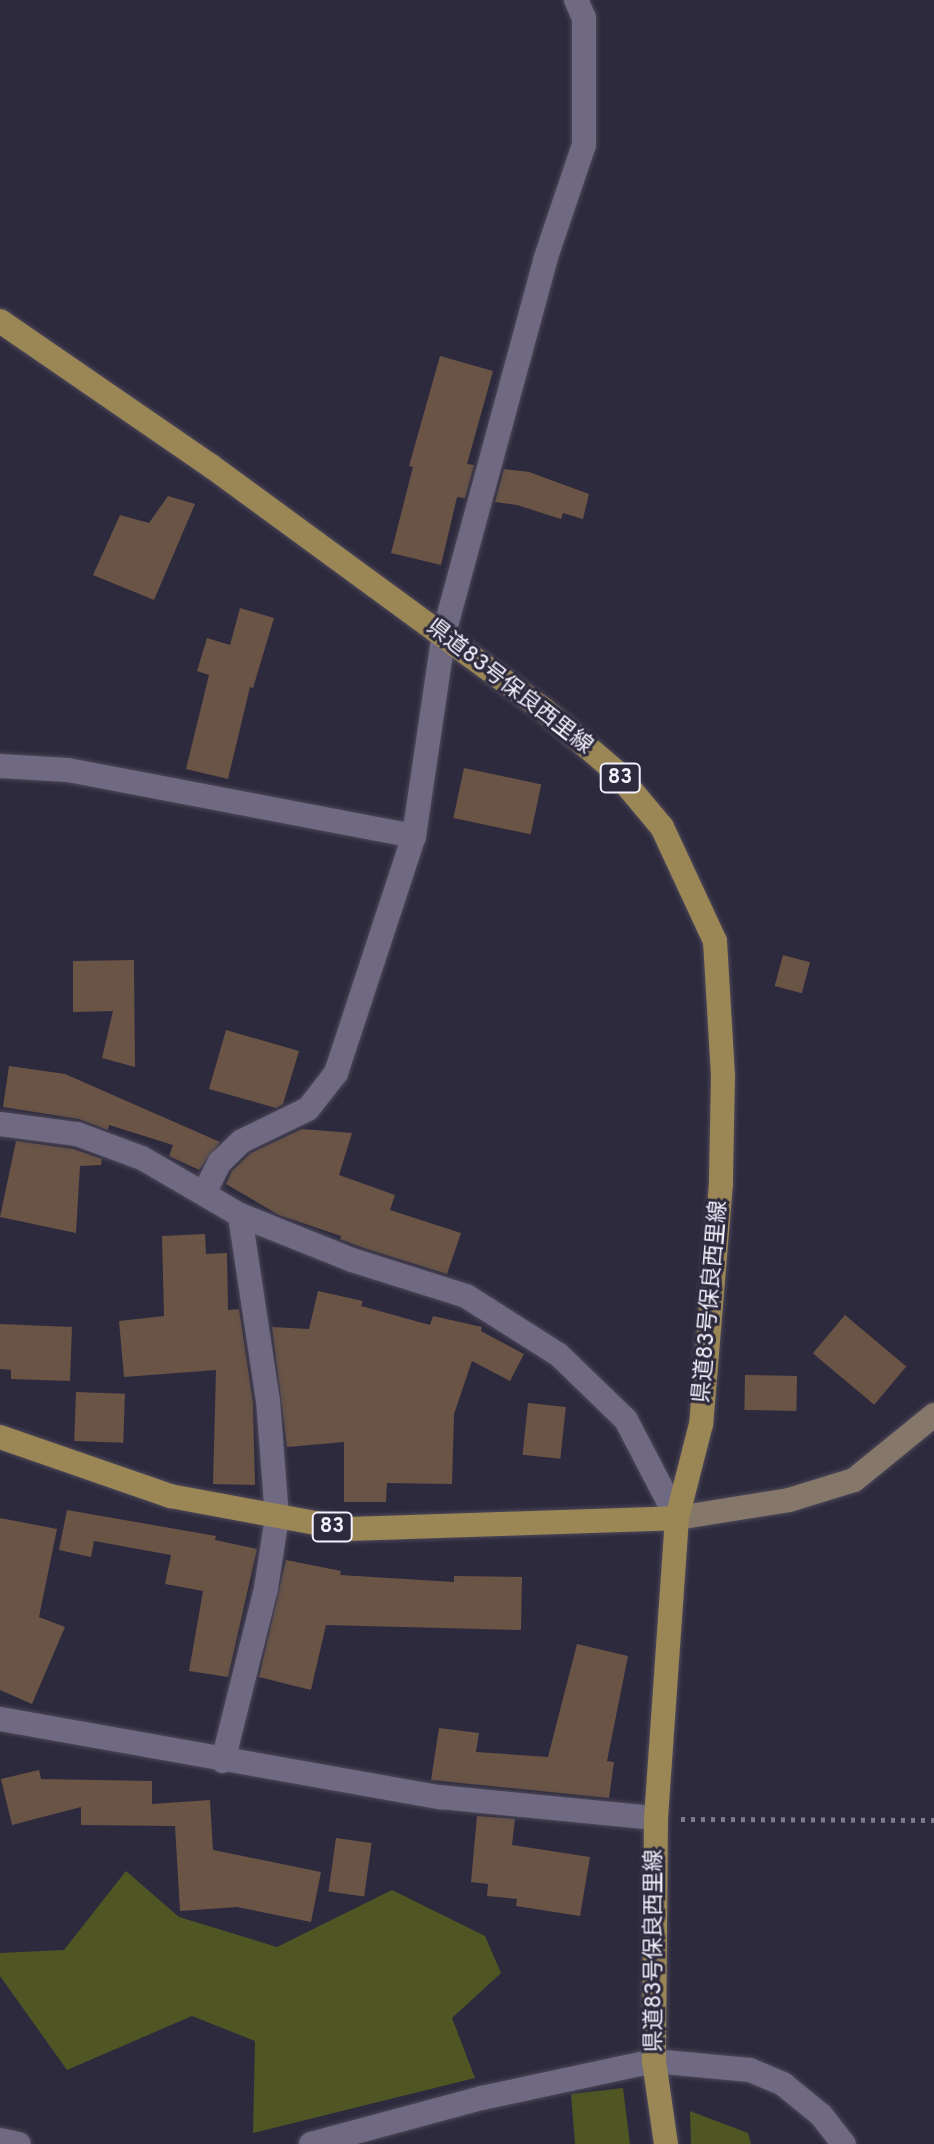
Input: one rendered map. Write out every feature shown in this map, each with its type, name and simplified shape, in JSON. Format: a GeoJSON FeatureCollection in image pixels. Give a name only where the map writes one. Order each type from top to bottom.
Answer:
{"type":"FeatureCollection","features":[{"type":"Feature","properties":{"kind":"main road","name":"県道83号保良西里線"},"geometry":{"type":"LineString","coordinates":[[0,321],[444,633],[543,709],[615,771],[662,827],[715,941],[723,1075],[721,1183],[701,1424],[677,1518],[656,1818],[654,2061],[666,2144]]}},
{"type":"Feature","properties":{"kind":"main road","name":"83"},"geometry":{"type":"LineString","coordinates":[[0,1437],[170,1496],[348,1529],[677,1518]]}},
{"type":"Feature","properties":{"kind":"street"},"geometry":{"type":"LineString","coordinates":[[204,1193],[220,1162],[242,1141],[308,1109],[336,1073],[414,836],[444,633],[545,260],[584,145],[584,18],[576,0]]}},
{"type":"Feature","properties":{"kind":"street"},"geometry":{"type":"LineString","coordinates":[[0,766],[68,770],[414,836]]}},
{"type":"Feature","properties":{"kind":"street"},"geometry":{"type":"LineString","coordinates":[[0,1124],[77,1134],[142,1158],[240,1215],[352,1260],[466,1296],[559,1355],[626,1420],[677,1518],[789,1500],[854,1480],[934,1415]]}},
{"type":"Feature","properties":{"kind":"street"},"geometry":{"type":"LineString","coordinates":[[223,1761],[266,1588],[277,1517],[268,1401],[240,1215]]}},
{"type":"Feature","properties":{"kind":"street"},"geometry":{"type":"LineString","coordinates":[[0,1719],[223,1761],[440,1797],[656,1818]]}},
{"type":"Feature","properties":{"kind":"street"},"geometry":{"type":"LineString","coordinates":[[311,2144],[482,2098],[654,2061],[750,2070],[783,2084],[821,2115],[844,2144]]}},
{"type":"Feature","properties":{"kind":"street"},"geometry":{"type":"LineString","coordinates":[[0,2140],[19,2144]]}},
{"type":"Feature","properties":{"kind":"path"},"geometry":{"type":"LineString","coordinates":[[656,1818],[934,1820]]}},
{"type":"Feature","properties":{"kind":"green space"},"geometry":{"type":"Polygon","coordinates":[[[126,1871],[179,1917],[277,1947],[392,1890],[485,1936],[501,1973],[452,2018],[475,2078],[253,2133],[255,2041],[192,2016],[67,2070],[0,1976],[0,1953],[64,1950],[126,1871]]]}},
{"type":"Feature","properties":{"kind":"green space"},"geometry":{"type":"Polygon","coordinates":[[[623,2088],[630,2144],[575,2144],[571,2094],[623,2088]]]}},
{"type":"Feature","properties":{"kind":"green space"},"geometry":{"type":"Polygon","coordinates":[[[690,2111],[748,2133],[751,2144],[691,2144],[690,2111]]]}},
{"type":"Feature","properties":{"kind":"building"},"geometry":{"type":"Polygon","coordinates":[[[440,356],[493,371],[467,464],[474,465],[465,498],[457,497],[441,565],[391,553],[413,467],[409,466],[440,356]]]}},
{"type":"Feature","properties":{"kind":"building"},"geometry":{"type":"Polygon","coordinates":[[[504,469],[529,472],[589,494],[583,519],[563,513],[561,519],[517,505],[495,502],[504,469]]]}},
{"type":"Feature","properties":{"kind":"building"},"geometry":{"type":"Polygon","coordinates":[[[168,496],[195,504],[154,600],[93,575],[120,515],[149,523],[168,496]]]}},
{"type":"Feature","properties":{"kind":"building"},"geometry":{"type":"Polygon","coordinates":[[[240,608],[274,618],[253,688],[250,687],[228,779],[186,769],[209,675],[197,671],[207,638],[230,645],[240,608]]]}},
{"type":"Feature","properties":{"kind":"building"},"geometry":{"type":"Polygon","coordinates":[[[464,768],[541,784],[531,834],[453,818],[464,768]]]}},
{"type":"Feature","properties":{"kind":"building"},"geometry":{"type":"Polygon","coordinates":[[[783,955],[810,962],[802,993],[775,986],[783,955]]]}},
{"type":"Feature","properties":{"kind":"building"},"geometry":{"type":"Polygon","coordinates":[[[134,960],[135,1067],[102,1058],[113,1011],[73,1012],[73,961],[134,960]]]}},
{"type":"Feature","properties":{"kind":"building"},"geometry":{"type":"Polygon","coordinates":[[[226,1030],[299,1051],[283,1104],[276,1108],[209,1089],[226,1030]]]}},
{"type":"Feature","properties":{"kind":"building"},"geometry":{"type":"Polygon","coordinates":[[[9,1066],[65,1074],[220,1142],[199,1170],[169,1156],[173,1145],[109,1125],[108,1130],[79,1119],[3,1107],[9,1066]]]}},
{"type":"Feature","properties":{"kind":"building"},"geometry":{"type":"Polygon","coordinates":[[[302,1129],[352,1133],[339,1175],[395,1195],[390,1210],[461,1233],[447,1274],[364,1248],[340,1239],[341,1236],[279,1215],[226,1184],[232,1171],[251,1153],[302,1129]]]}},
{"type":"Feature","properties":{"kind":"building"},"geometry":{"type":"Polygon","coordinates":[[[16,1141],[73,1149],[102,1159],[101,1165],[80,1166],[76,1233],[0,1217],[16,1141]]]}},
{"type":"Feature","properties":{"kind":"building"},"geometry":{"type":"Polygon","coordinates":[[[205,1234],[206,1254],[227,1253],[228,1310],[239,1309],[253,1403],[255,1485],[213,1484],[216,1370],[124,1377],[119,1321],[164,1316],[162,1236],[205,1234]]]}},
{"type":"Feature","properties":{"kind":"building"},"geometry":{"type":"Polygon","coordinates":[[[318,1291],[363,1301],[361,1306],[430,1325],[433,1316],[482,1327],[481,1331],[524,1354],[510,1381],[472,1361],[454,1414],[452,1484],[387,1483],[386,1502],[344,1502],[344,1442],[287,1447],[272,1327],[309,1329],[318,1291]]]}},
{"type":"Feature","properties":{"kind":"building"},"geometry":{"type":"Polygon","coordinates":[[[845,1315],[906,1366],[874,1405],[813,1353],[845,1315]]]}},
{"type":"Feature","properties":{"kind":"building"},"geometry":{"type":"Polygon","coordinates":[[[0,1324],[72,1327],[70,1381],[11,1379],[11,1370],[0,1369],[0,1324]]]}},
{"type":"Feature","properties":{"kind":"building"},"geometry":{"type":"Polygon","coordinates":[[[745,1375],[797,1376],[796,1411],[744,1410],[745,1375]]]}},
{"type":"Feature","properties":{"kind":"building"},"geometry":{"type":"Polygon","coordinates":[[[76,1392],[125,1394],[123,1443],[74,1441],[76,1392]]]}},
{"type":"Feature","properties":{"kind":"building"},"geometry":{"type":"Polygon","coordinates":[[[528,1403],[566,1407],[560,1459],[523,1455],[528,1403]]]}},
{"type":"Feature","properties":{"kind":"building"},"geometry":{"type":"Polygon","coordinates":[[[67,1510],[216,1536],[215,1540],[257,1549],[228,1677],[189,1671],[203,1591],[165,1584],[171,1555],[94,1541],[91,1557],[59,1550],[67,1510]]]}},
{"type":"Feature","properties":{"kind":"building"},"geometry":{"type":"Polygon","coordinates":[[[0,1518],[57,1529],[39,1617],[65,1627],[32,1704],[0,1690],[0,1518]]]}},
{"type":"Feature","properties":{"kind":"building"},"geometry":{"type":"Polygon","coordinates":[[[286,1560],[341,1571],[340,1575],[454,1582],[454,1576],[522,1577],[521,1630],[326,1625],[311,1690],[259,1677],[286,1560]]]}},
{"type":"Feature","properties":{"kind":"building"},"geometry":{"type":"Polygon","coordinates":[[[577,1644],[628,1656],[607,1761],[614,1762],[609,1798],[431,1780],[439,1728],[479,1733],[476,1752],[548,1757],[577,1644]]]}},
{"type":"Feature","properties":{"kind":"building"},"geometry":{"type":"Polygon","coordinates":[[[39,1770],[41,1779],[152,1781],[152,1804],[210,1800],[213,1850],[321,1872],[311,1922],[237,1907],[180,1911],[175,1826],[81,1825],[81,1807],[12,1825],[1,1779],[39,1770]]]}},
{"type":"Feature","properties":{"kind":"building"},"geometry":{"type":"Polygon","coordinates":[[[477,1816],[515,1819],[512,1845],[590,1857],[580,1916],[516,1906],[517,1899],[487,1896],[488,1884],[471,1882],[477,1816]]]}},
{"type":"Feature","properties":{"kind":"building"},"geometry":{"type":"Polygon","coordinates":[[[336,1838],[372,1843],[364,1896],[328,1891],[336,1838]]]}}]}
